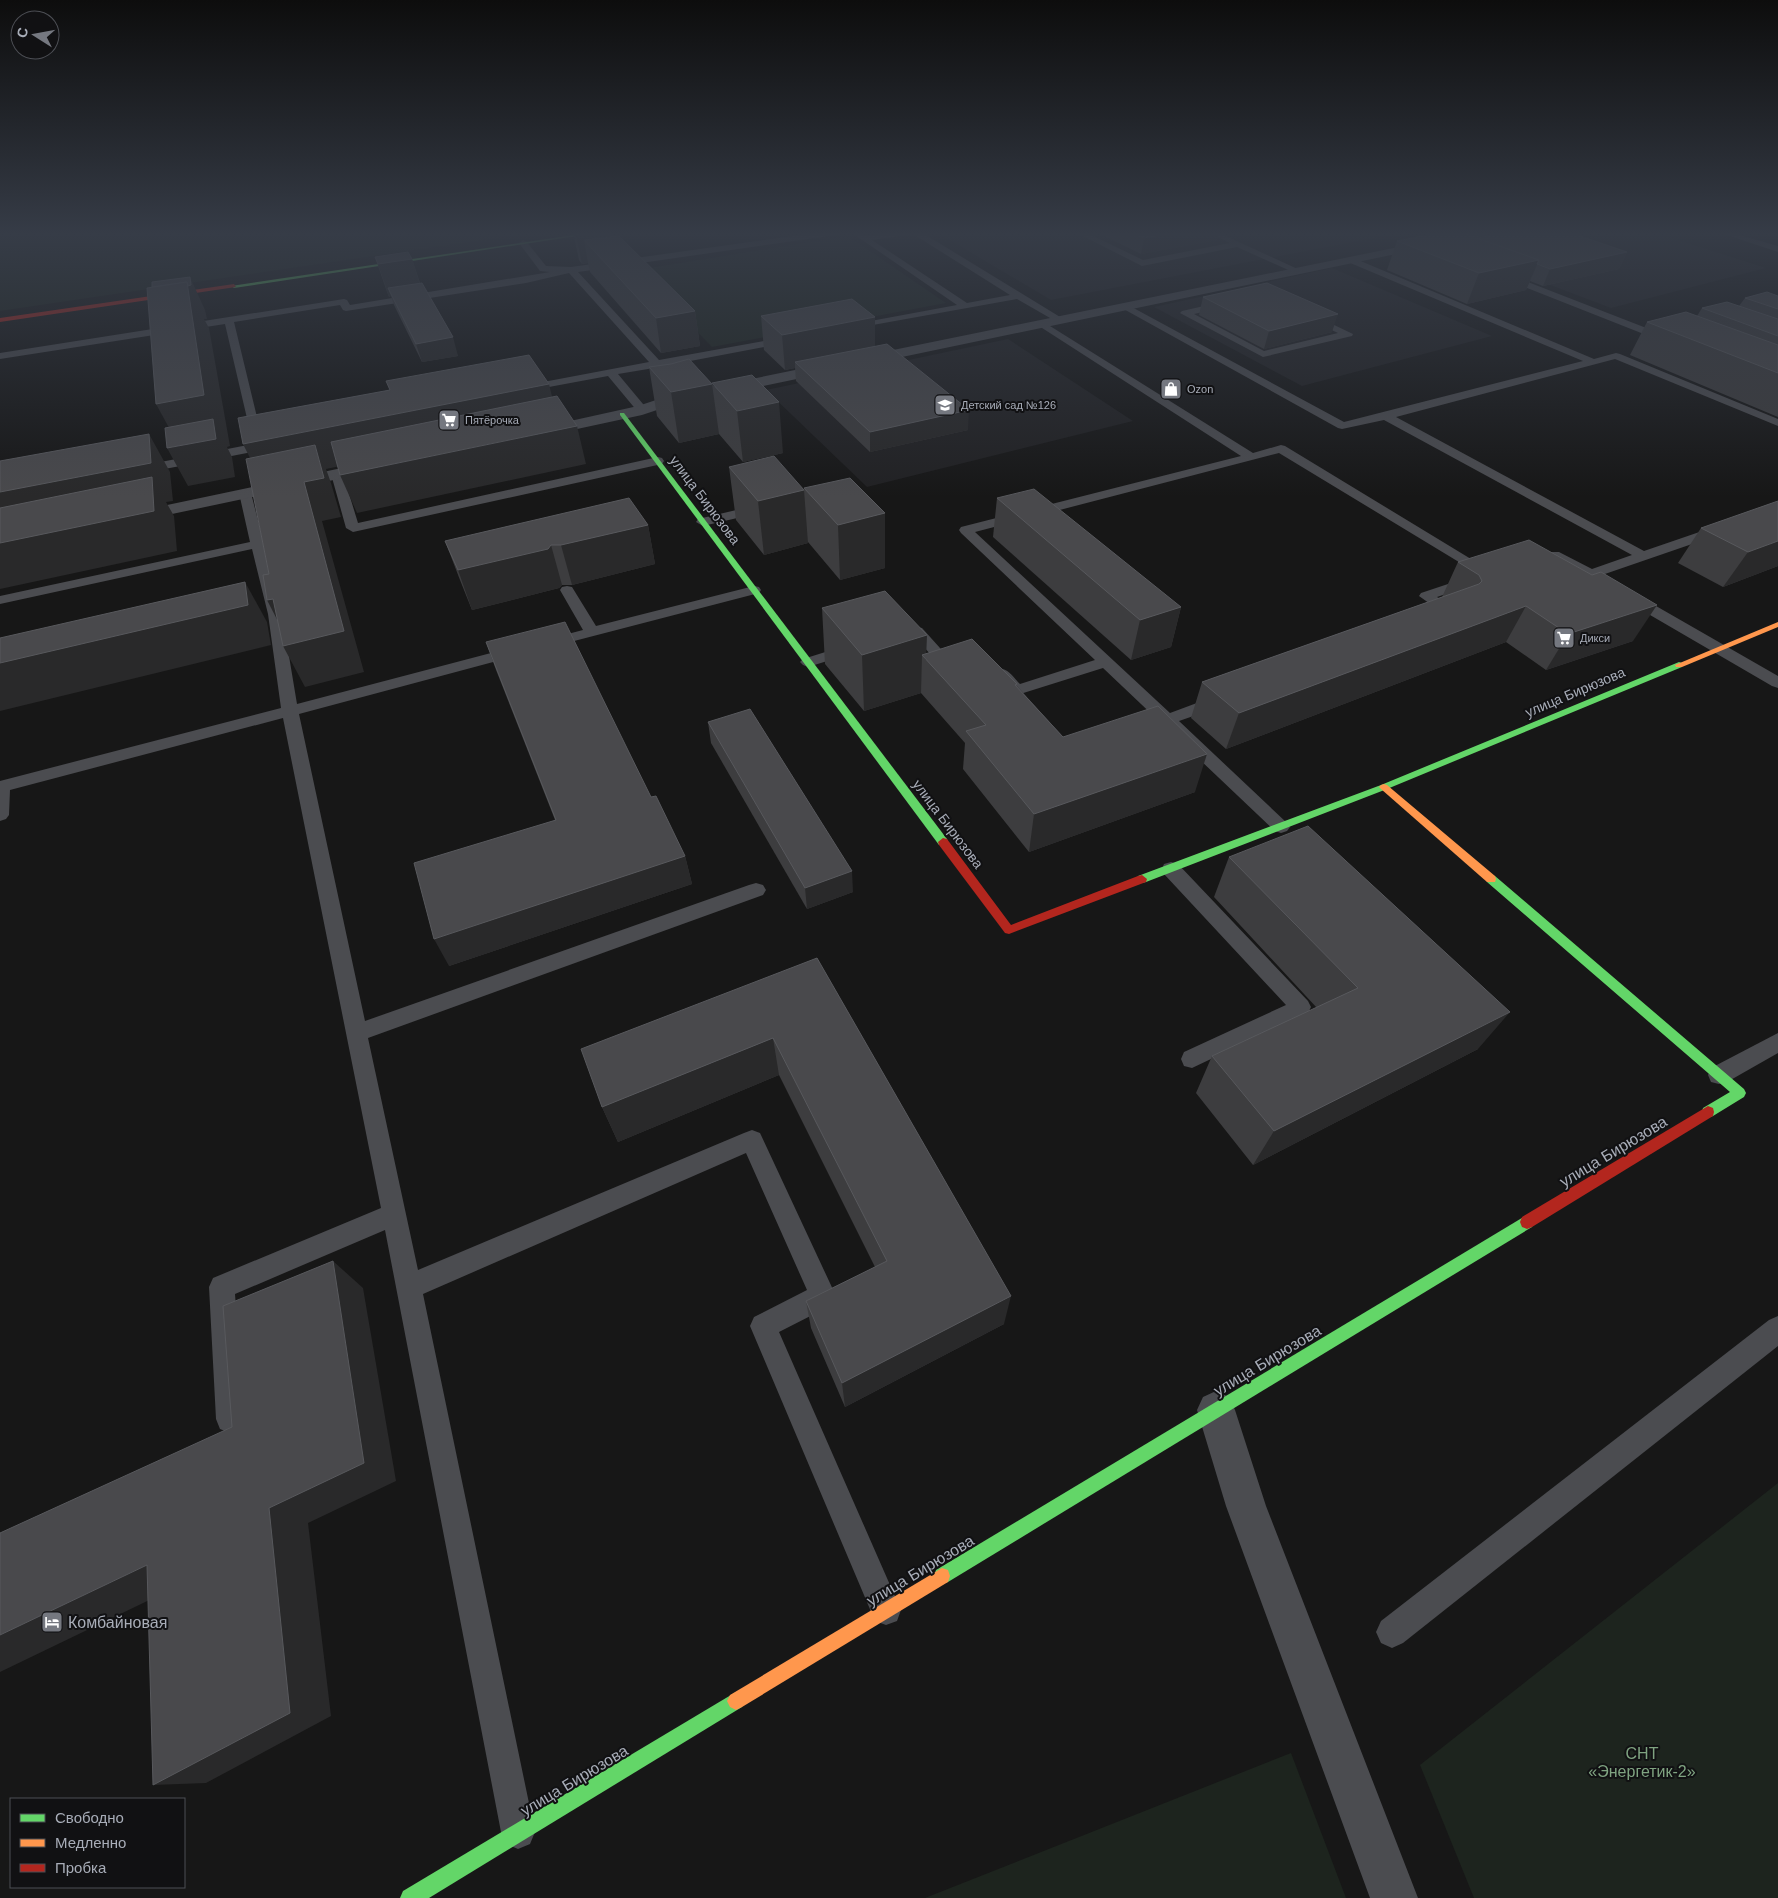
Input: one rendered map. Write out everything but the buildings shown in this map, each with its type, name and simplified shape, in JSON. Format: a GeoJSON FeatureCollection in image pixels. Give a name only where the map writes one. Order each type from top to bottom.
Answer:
{"type":"FeatureCollection","features":[{"type":"Feature","properties":{"kind":"street"},"geometry":{"type":"LineString","coordinates":[[527,434],[642,410],[671,406],[688,397],[704,398],[1057,321]]}},
{"type":"Feature","properties":{"kind":"street","name":"улица Бирюзова"},"geometry":{"type":"LineString","coordinates":[[622,414],[1009,930],[1384,787],[1778,624]]}},
{"type":"Feature","properties":{"kind":"street"},"geometry":{"type":"LineString","coordinates":[[122,519],[394,462]]}},
{"type":"Feature","properties":{"kind":"street","name":"улица Бирюзова"},"geometry":{"type":"LineString","coordinates":[[410,1898],[1740,1093],[1384,787]]}},
{"type":"Feature","properties":{"kind":"street"},"geometry":{"type":"LineString","coordinates":[[1216,1410],[1246,1506],[1394,1898]]}},
{"type":"Feature","properties":{"kind":"lane"},"geometry":{"type":"LineString","coordinates":[[0,356],[226,321]]}},
{"type":"Feature","properties":{"kind":"lane"},"geometry":{"type":"LineString","coordinates":[[230,321],[258,447]]}},
{"type":"Feature","properties":{"kind":"lane"},"geometry":{"type":"LineString","coordinates":[[617,321],[688,397]]}},
{"type":"Feature","properties":{"kind":"lane"},"geometry":{"type":"LineString","coordinates":[[841,330],[890,321]]}},
{"type":"Feature","properties":{"kind":"lane"},"geometry":{"type":"LineString","coordinates":[[1151,321],[1342,426],[1616,356],[1778,423]]}},
{"type":"Feature","properties":{"kind":"lane"},"geometry":{"type":"LineString","coordinates":[[1199,321],[1263,354],[1348,334],[1320,321]]}},
{"type":"Feature","properties":{"kind":"lane"},"geometry":{"type":"LineString","coordinates":[[1495,321],[1593,362]]}},
{"type":"Feature","properties":{"kind":"lane"},"geometry":{"type":"LineString","coordinates":[[1619,321],[1679,344]]}},
{"type":"Feature","properties":{"kind":"lane"},"geometry":{"type":"LineString","coordinates":[[1042,324],[1251,457]]}},
{"type":"Feature","properties":{"kind":"lane"},"geometry":{"type":"LineString","coordinates":[[1661,337],[1678,333]]}},
{"type":"Feature","properties":{"kind":"lane"},"geometry":{"type":"LineString","coordinates":[[513,391],[802,337]]}},
{"type":"Feature","properties":{"kind":"lane"},"geometry":{"type":"LineString","coordinates":[[611,373],[642,410]]}},
{"type":"Feature","properties":{"kind":"lane"},"geometry":{"type":"LineString","coordinates":[[1386,416],[1643,556]]}},
{"type":"Feature","properties":{"kind":"lane"},"geometry":{"type":"LineString","coordinates":[[125,473],[173,459],[258,447],[286,441]]}},
{"type":"Feature","properties":{"kind":"lane"},"geometry":{"type":"LineString","coordinates":[[1281,827],[966,530],[1281,449],[1494,573],[1426,596],[1455,615],[1436,622]]}},
{"type":"Feature","properties":{"kind":"lane"},"geometry":{"type":"LineString","coordinates":[[337,474],[353,528],[658,461]]}},
{"type":"Feature","properties":{"kind":"lane"},"geometry":{"type":"LineString","coordinates":[[245,493],[276,614],[290,711],[409,1287],[518,1832]]}},
{"type":"Feature","properties":{"kind":"lane"},"geometry":{"type":"LineString","coordinates":[[703,522],[776,504]]}},
{"type":"Feature","properties":{"kind":"lane"},"geometry":{"type":"LineString","coordinates":[[1591,574],[1733,525]]}},
{"type":"Feature","properties":{"kind":"lane"},"geometry":{"type":"LineString","coordinates":[[0,600],[259,544]]}},
{"type":"Feature","properties":{"kind":"lane"},"geometry":{"type":"LineString","coordinates":[[1537,560],[1555,554],[1778,683]]}},
{"type":"Feature","properties":{"kind":"lane"},"geometry":{"type":"LineString","coordinates":[[567,590],[592,632]]}},
{"type":"Feature","properties":{"kind":"lane"},"geometry":{"type":"LineString","coordinates":[[0,815],[1,787],[754,590]]}},
{"type":"Feature","properties":{"kind":"lane"},"geometry":{"type":"LineString","coordinates":[[256,619],[276,614]]}},
{"type":"Feature","properties":{"kind":"lane"},"geometry":{"type":"LineString","coordinates":[[890,638],[917,631],[953,671],[971,666]]}},
{"type":"Feature","properties":{"kind":"lane"},"geometry":{"type":"LineString","coordinates":[[808,662],[862,646]]}},
{"type":"Feature","properties":{"kind":"lane"},"geometry":{"type":"LineString","coordinates":[[990,660],[1017,690],[1106,662]]}},
{"type":"Feature","properties":{"kind":"lane"},"geometry":{"type":"LineString","coordinates":[[1167,720],[1232,696]]}},
{"type":"Feature","properties":{"kind":"lane"},"geometry":{"type":"LineString","coordinates":[[1171,869],[1301,1007],[1192,1059]]}},
{"type":"Feature","properties":{"kind":"lane"},"geometry":{"type":"LineString","coordinates":[[357,1034],[756,890]]}},
{"type":"Feature","properties":{"kind":"lane"},"geometry":{"type":"LineString","coordinates":[[1719,1075],[1778,1042]]}},
{"type":"Feature","properties":{"kind":"lane"},"geometry":{"type":"LineString","coordinates":[[409,1287],[752,1140],[823,1296],[763,1326],[886,1610]]}},
{"type":"Feature","properties":{"kind":"lane"},"geometry":{"type":"LineString","coordinates":[[230,1419],[222,1287],[394,1214]]}},
{"type":"Feature","properties":{"kind":"lane"},"geometry":{"type":"LineString","coordinates":[[1392,1632],[1778,1329]]}},
{"type":"Feature","properties":{"kind":"shaded area"},"geometry":{"type":"Polygon","coordinates":[[[1179,321],[1456,321],[1492,336],[1302,386],[1179,321]]]}},
{"type":"Feature","properties":{"kind":"shaded area","name":"Детский сад №126"},"geometry":{"type":"Polygon","coordinates":[[[1008,339],[1133,421],[867,487],[766,390],[1008,339]]]}},
{"type":"Feature","properties":{"kind":"green space"},"geometry":{"type":"Polygon","coordinates":[[[686,321],[853,321],[712,347],[686,321]]]}},
{"type":"Feature","properties":{"kind":"green space","name":"СНТ «Энергетик-2»"},"geometry":{"type":"Polygon","coordinates":[[[1778,1483],[1778,1898],[1474,1898],[1420,1765],[1778,1483]]]}},
{"type":"Feature","properties":{"kind":"green space"},"geometry":{"type":"Polygon","coordinates":[[[1291,1753],[1346,1898],[925,1898],[1291,1753]]]}},
{"type":"Feature","properties":{"kind":"traffic: fast"},"geometry":{"type":"LineString","coordinates":[[622,414],[943,842]]}},
{"type":"Feature","properties":{"kind":"traffic: fast"},"geometry":{"type":"LineString","coordinates":[[1142,879],[1384,787],[1679,665]]}},
{"type":"Feature","properties":{"kind":"traffic: fast"},"geometry":{"type":"LineString","coordinates":[[1491,879],[1740,1093],[1708,1112]]}},
{"type":"Feature","properties":{"kind":"traffic: fast"},"geometry":{"type":"LineString","coordinates":[[942,1576],[1527,1222]]}},
{"type":"Feature","properties":{"kind":"traffic: fast"},"geometry":{"type":"LineString","coordinates":[[410,1898],[736,1701]]}},
{"type":"Feature","properties":{"kind":"traffic: slow"},"geometry":{"type":"LineString","coordinates":[[1679,665],[1778,624]]}},
{"type":"Feature","properties":{"kind":"traffic: slow"},"geometry":{"type":"LineString","coordinates":[[1384,787],[1491,879]]}},
{"type":"Feature","properties":{"kind":"traffic: slow"},"geometry":{"type":"LineString","coordinates":[[736,1701],[942,1576]]}},
{"type":"Feature","properties":{"kind":"traffic: jam"},"geometry":{"type":"LineString","coordinates":[[943,842],[1009,930],[1142,879]]}},
{"type":"Feature","properties":{"kind":"traffic: jam"},"geometry":{"type":"LineString","coordinates":[[1527,1222],[1708,1112]]}},
{"type":"Feature","properties":{"kind":"place","name":"Ozon"},"geometry":{"type":"Point","coordinates":[1171,389]}},
{"type":"Feature","properties":{"kind":"place","name":"Детский сад №126"},"geometry":{"type":"Point","coordinates":[945,405]}},
{"type":"Feature","properties":{"kind":"place","name":"Пятёрочка"},"geometry":{"type":"Point","coordinates":[449,420]}},
{"type":"Feature","properties":{"kind":"place","name":"Дикси"},"geometry":{"type":"Point","coordinates":[1564,638]}},
{"type":"Feature","properties":{"kind":"place","name":"Комбайновая"},"geometry":{"type":"Point","coordinates":[52,1622]}}]}
